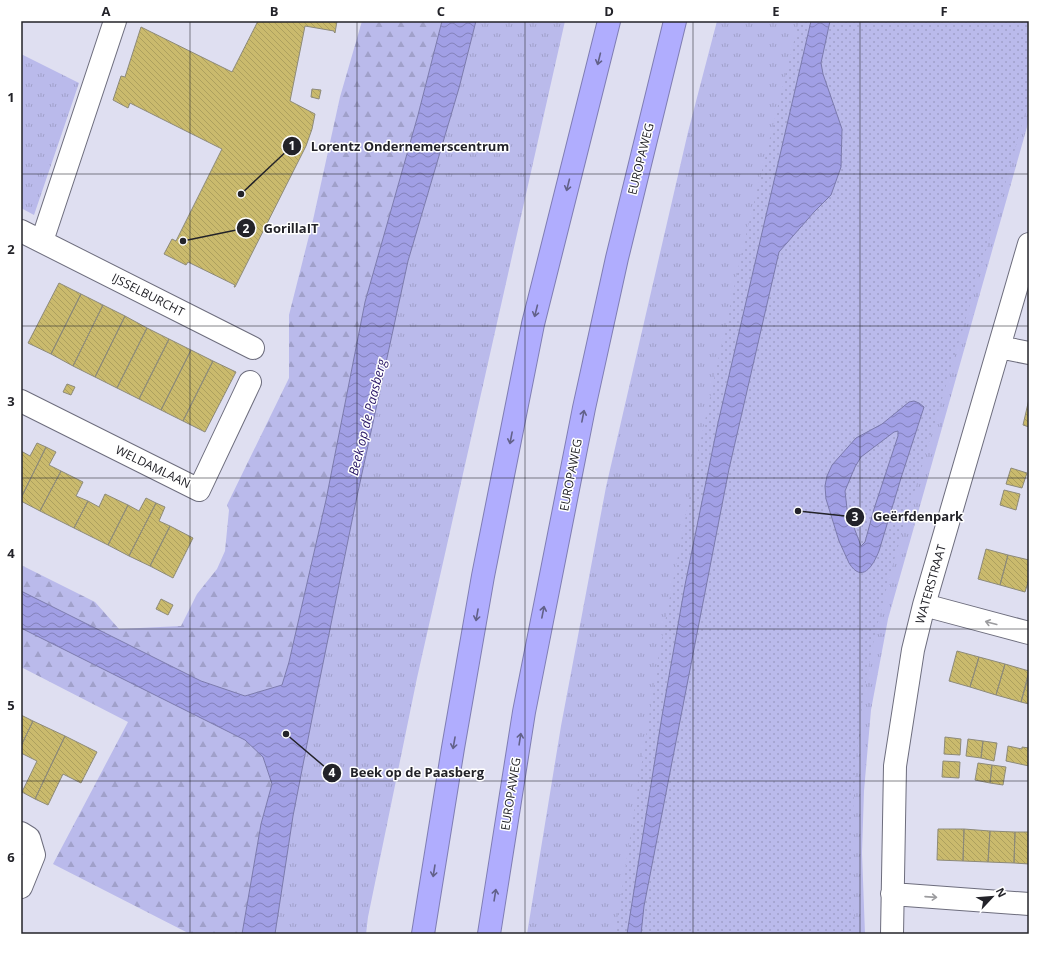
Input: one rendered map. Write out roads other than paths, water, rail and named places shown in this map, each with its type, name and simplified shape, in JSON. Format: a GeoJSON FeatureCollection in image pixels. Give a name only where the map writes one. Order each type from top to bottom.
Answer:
{"type":"FeatureCollection","features":[{"type":"Feature","properties":{"kind":"highway"},"geometry":{"type":"LineString","coordinates":[[423,934],[483,576],[533,324],[609,21]]}},
{"type":"Feature","properties":{"kind":"highway","name":"EUROPAWEG"},"geometry":{"type":"LineString","coordinates":[[489,934],[526,705],[583,415],[617,258],[675,21]]}},
{"type":"Feature","properties":{"kind":"street"},"geometry":{"type":"LineString","coordinates":[[42,242],[115,21]]}},
{"type":"Feature","properties":{"kind":"street","name":"IJSSELBURCHT"},"geometry":{"type":"LineString","coordinates":[[21,231],[253,348]]}},
{"type":"Feature","properties":{"kind":"street","name":"WATERSTRAAT"},"geometry":{"type":"LineString","coordinates":[[892,934],[896,766],[913,650],[924,605],[1029,244]]}},
{"type":"Feature","properties":{"kind":"street"},"geometry":{"type":"LineString","coordinates":[[999,347],[1029,353]]}},
{"type":"Feature","properties":{"kind":"street","name":"WELDAMLAAN"},"geometry":{"type":"LineString","coordinates":[[21,401],[199,490],[250,382]]}},
{"type":"Feature","properties":{"kind":"street"},"geometry":{"type":"LineString","coordinates":[[924,605],[1029,633]]}},
{"type":"Feature","properties":{"kind":"street"},"geometry":{"type":"LineString","coordinates":[[21,887],[34,855],[25,835]]}},
{"type":"Feature","properties":{"kind":"street"},"geometry":{"type":"LineString","coordinates":[[892,894],[1029,904]]}},
{"type":"Feature","properties":{"kind":"water"},"geometry":{"type":"Polygon","coordinates":[[[442,21],[476,21],[459,88],[408,261],[356,501],[317,693],[293,816],[275,934],[242,934],[261,824],[272,784],[263,757],[245,740],[21,628],[21,591],[201,681],[245,696],[282,685],[289,662],[326,500],[365,302],[418,115],[442,21]]]}},
{"type":"Feature","properties":{"kind":"water"},"geometry":{"type":"Polygon","coordinates":[[[811,21],[830,21],[821,63],[823,74],[842,129],[841,167],[831,195],[779,252],[729,469],[644,906],[641,934],[627,934],[662,716],[685,585],[718,423],[811,21]]]}},
{"type":"Feature","properties":{"kind":"water"},"geometry":{"type":"Polygon","coordinates":[[[914,401],[924,407],[879,551],[874,562],[867,570],[858,572],[849,563],[839,541],[826,499],[825,486],[827,476],[832,465],[856,438],[882,424],[909,402],[914,401]],[[898,431],[894,432],[861,457],[845,491],[847,509],[861,546],[865,542],[874,509],[898,436],[898,431]]]}},
{"type":"Feature","properties":{"kind":"place","name":"Lorentz Ondernemerscentrum"},"geometry":{"type":"Point","coordinates":[241,194]}},
{"type":"Feature","properties":{"kind":"place","name":"GorillaIT"},"geometry":{"type":"Point","coordinates":[183,241]}},
{"type":"Feature","properties":{"kind":"place","name":"Geërfdenpark"},"geometry":{"type":"Point","coordinates":[798,511]}},
{"type":"Feature","properties":{"kind":"place","name":"Beek op de Paasberg"},"geometry":{"type":"Point","coordinates":[286,734]}}]}
